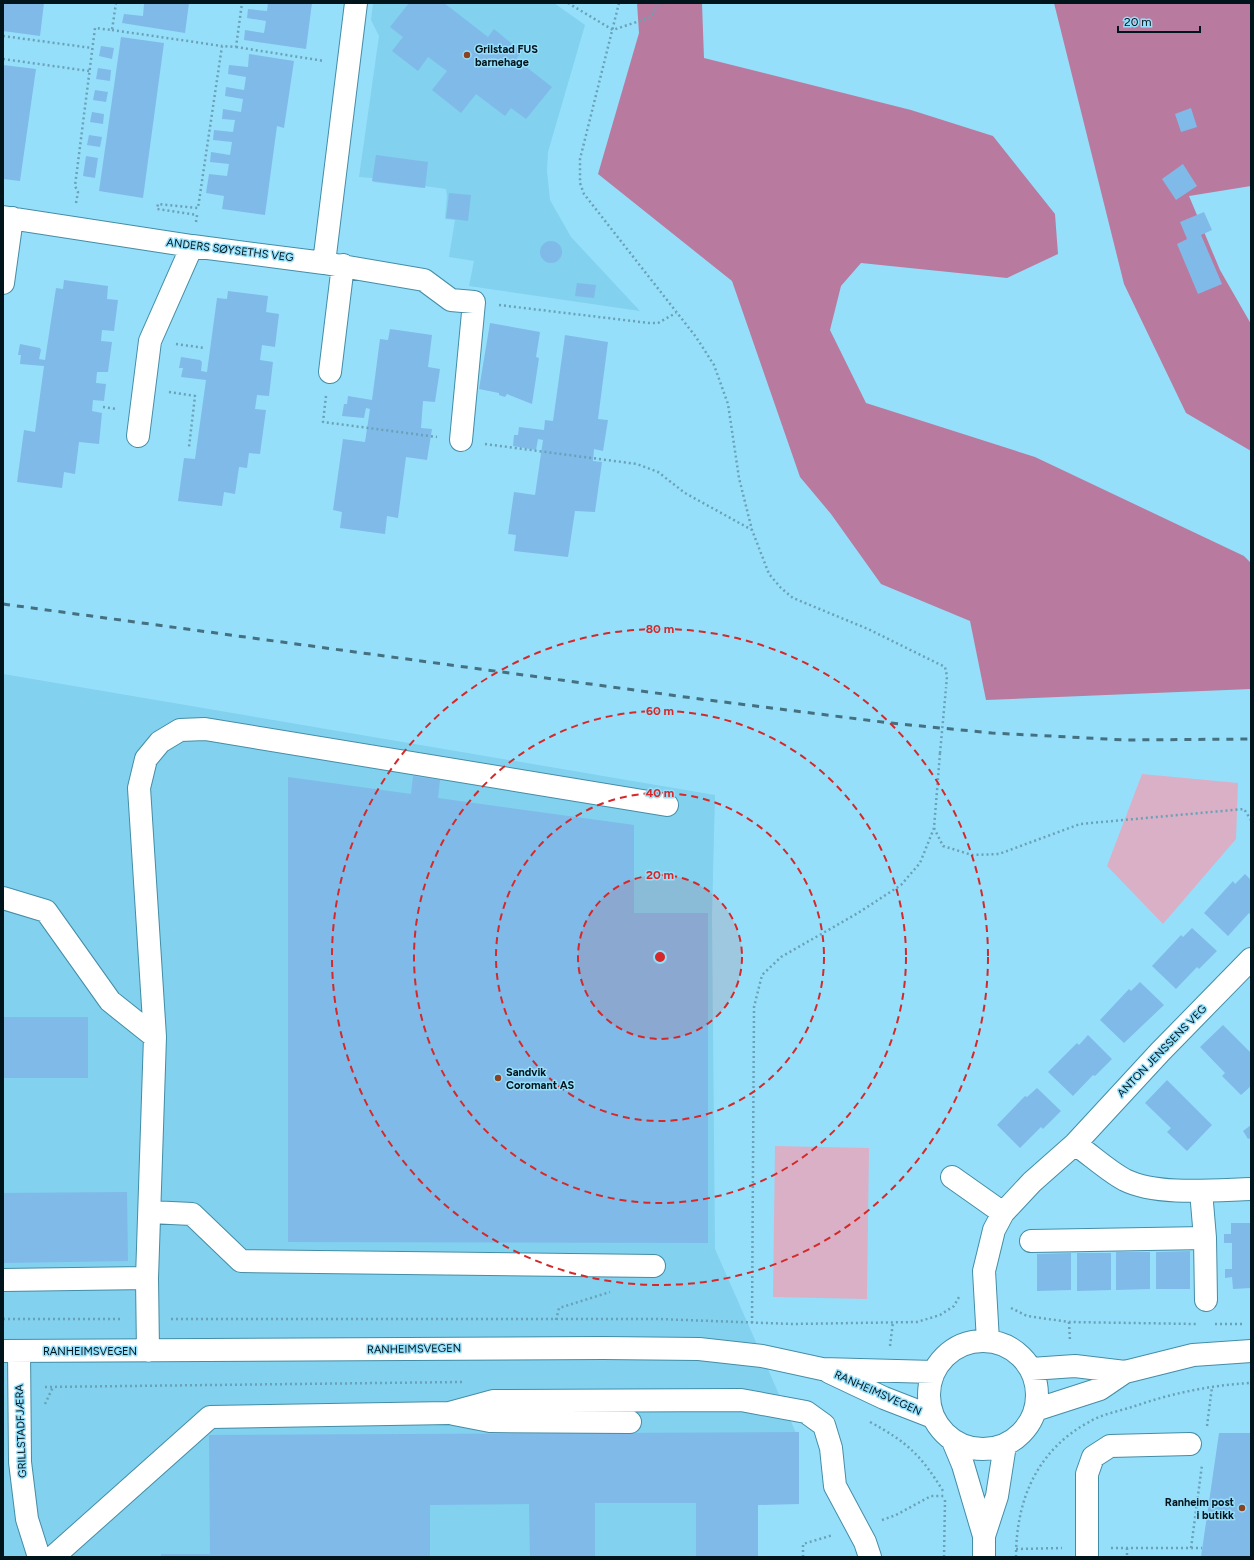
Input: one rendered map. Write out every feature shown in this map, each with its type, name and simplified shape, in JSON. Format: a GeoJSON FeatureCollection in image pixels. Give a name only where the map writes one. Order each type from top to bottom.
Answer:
{"type":"FeatureCollection","features":[{"type":"Feature","properties":{"kind":"street"},"geometry":{"type":"LineString","coordinates":[[330,372],[333,264],[356,3]]}},
{"type":"Feature","properties":{"kind":"street"},"geometry":{"type":"LineString","coordinates":[[3,283],[8,218]]}},
{"type":"Feature","properties":{"kind":"street","name":"ANDERS SØYSETHS VEG"},"geometry":{"type":"LineString","coordinates":[[8,218],[192,246],[333,264],[424,280],[451,300],[474,302]]}},
{"type":"Feature","properties":{"kind":"street"},"geometry":{"type":"LineString","coordinates":[[138,436],[150,341],[192,246]]}},
{"type":"Feature","properties":{"kind":"street"},"geometry":{"type":"LineString","coordinates":[[461,440],[474,302]]}},
{"type":"Feature","properties":{"kind":"street"},"geometry":{"type":"LineString","coordinates":[[148,1350],[146,1319],[155,1038],[139,788],[146,759],[160,742],[180,730],[205,729],[667,805]]}},
{"type":"Feature","properties":{"kind":"street"},"geometry":{"type":"LineString","coordinates":[[3,898],[46,911],[110,1001],[155,1038]]}},
{"type":"Feature","properties":{"kind":"street","name":"ANTON JENSSENS VEG"},"geometry":{"type":"LineString","coordinates":[[988,1341],[984,1271],[994,1230],[1003,1213],[1032,1182],[1075,1144],[1160,1052],[1251,960]]}},
{"type":"Feature","properties":{"kind":"street"},"geometry":{"type":"LineString","coordinates":[[1075,1144],[1126,1180],[1170,1190],[1201,1191],[1251,1189]]}},
{"type":"Feature","properties":{"kind":"street"},"geometry":{"type":"LineString","coordinates":[[952,1176],[1003,1213]]}},
{"type":"Feature","properties":{"kind":"street"},"geometry":{"type":"LineString","coordinates":[[1201,1191],[1205,1238],[1206,1300]]}},
{"type":"Feature","properties":{"kind":"street"},"geometry":{"type":"LineString","coordinates":[[150,1212],[192,1214],[241,1261],[654,1266]]}},
{"type":"Feature","properties":{"kind":"street"},"geometry":{"type":"LineString","coordinates":[[1032,1241],[1205,1238]]}},
{"type":"Feature","properties":{"kind":"street"},"geometry":{"type":"LineString","coordinates":[[3,1280],[147,1278]]}},
{"type":"Feature","properties":{"kind":"street"},"geometry":{"type":"LineString","coordinates":[[988,1341],[1001,1344],[1013,1350],[1023,1358],[1031,1369],[1037,1390],[1035,1410],[1028,1424],[1018,1436],[1005,1445],[992,1449],[978,1449],[965,1446],[953,1441],[942,1430],[933,1417],[928,1394],[934,1372],[943,1358],[956,1348],[972,1342],[988,1341]]}},
{"type":"Feature","properties":{"kind":"street","name":"RANHEIMSVEGEN"},"geometry":{"type":"LineString","coordinates":[[11,1351],[595,1348],[699,1349],[762,1356],[822,1369],[934,1372]]}},
{"type":"Feature","properties":{"kind":"street","name":"GRILLSTADFJÆRA"},"geometry":{"type":"LineString","coordinates":[[11,1351],[20,1462],[27,1519],[39,1557]]}},
{"type":"Feature","properties":{"kind":"street"},"geometry":{"type":"LineString","coordinates":[[1035,1410],[1100,1389],[1125,1372],[1192,1355],[1251,1351]]}},
{"type":"Feature","properties":{"kind":"street"},"geometry":{"type":"LineString","coordinates":[[1031,1369],[1075,1366],[1125,1372]]}},
{"type":"Feature","properties":{"kind":"street","name":"RANHEIMSVEGEN"},"geometry":{"type":"LineString","coordinates":[[822,1369],[884,1398],[933,1417]]}},
{"type":"Feature","properties":{"kind":"street"},"geometry":{"type":"LineString","coordinates":[[449,1413],[493,1401],[733,1400],[806,1412],[824,1425],[831,1448],[835,1486],[865,1542],[870,1557]]}},
{"type":"Feature","properties":{"kind":"street"},"geometry":{"type":"LineString","coordinates":[[53,1557],[210,1417],[449,1413],[490,1421],[630,1422]]}},
{"type":"Feature","properties":{"kind":"street"},"geometry":{"type":"LineString","coordinates":[[953,1441],[963,1465],[984,1547]]}},
{"type":"Feature","properties":{"kind":"street"},"geometry":{"type":"LineString","coordinates":[[1087,1557],[1087,1474],[1093,1457],[1110,1446],[1190,1444]]}},
{"type":"Feature","properties":{"kind":"street"},"geometry":{"type":"LineString","coordinates":[[984,1547],[997,1496],[1005,1445]]}},
{"type":"Feature","properties":{"kind":"path"},"geometry":{"type":"LineString","coordinates":[[112,30],[116,3]]}},
{"type":"Feature","properties":{"kind":"path"},"geometry":{"type":"LineString","coordinates":[[236,47],[242,3]]}},
{"type":"Feature","properties":{"kind":"path"},"geometry":{"type":"LineString","coordinates":[[568,3],[613,30],[651,17],[659,3]]}},
{"type":"Feature","properties":{"kind":"path"},"geometry":{"type":"LineString","coordinates":[[619,3],[580,160],[580,183],[584,194],[591,204],[707,351],[722,383],[728,404],[739,478],[752,530],[769,574],[781,588],[793,598],[868,629],[944,668],[947,676],[934,828],[920,863],[902,885],[858,913],[781,957],[762,975],[754,1007],[752,1323]]}},
{"type":"Feature","properties":{"kind":"path"},"geometry":{"type":"LineString","coordinates":[[76,205],[78,192],[75,186],[95,28],[236,47],[328,62]]}},
{"type":"Feature","properties":{"kind":"path"},"geometry":{"type":"LineString","coordinates":[[3,36],[92,48]]}},
{"type":"Feature","properties":{"kind":"path"},"geometry":{"type":"LineString","coordinates":[[192,246],[197,215],[157,209],[158,204],[198,208],[222,46]]}},
{"type":"Feature","properties":{"kind":"path"},"geometry":{"type":"LineString","coordinates":[[3,58],[89,71]]}},
{"type":"Feature","properties":{"kind":"path"},"geometry":{"type":"LineString","coordinates":[[474,302],[649,323],[658,323],[676,313]]}},
{"type":"Feature","properties":{"kind":"path"},"geometry":{"type":"LineString","coordinates":[[330,372],[323,422],[637,464],[658,472],[685,493],[707,507],[752,530]]}},
{"type":"Feature","properties":{"kind":"path"},"geometry":{"type":"LineString","coordinates":[[144,389],[195,396],[189,447]]}},
{"type":"Feature","properties":{"kind":"path"},"geometry":{"type":"LineString","coordinates":[[934,828],[943,846],[972,855],[998,854],[1080,824],[1244,809],[1251,820]]}},
{"type":"Feature","properties":{"kind":"path"},"geometry":{"type":"LineString","coordinates":[[556,1320],[559,1308],[611,1292]]}},
{"type":"Feature","properties":{"kind":"path"},"geometry":{"type":"LineString","coordinates":[[3,1319],[658,1319],[752,1323],[917,1322],[940,1315],[954,1306],[960,1296]]}},
{"type":"Feature","properties":{"kind":"path"},"geometry":{"type":"LineString","coordinates":[[1007,1305],[1027,1316],[1069,1322],[1204,1324]]}},
{"type":"Feature","properties":{"kind":"path"},"geometry":{"type":"LineString","coordinates":[[1069,1322],[1070,1343]]}},
{"type":"Feature","properties":{"kind":"path"},"geometry":{"type":"LineString","coordinates":[[1212,1324],[1251,1324]]}},
{"type":"Feature","properties":{"kind":"path"},"geometry":{"type":"LineString","coordinates":[[1016,1557],[1016,1543],[1026,1495]]}},
{"type":"Feature","properties":{"kind":"path"},"geometry":{"type":"LineString","coordinates":[[944,1557],[946,1496]]}},
{"type":"Feature","properties":{"kind":"path"},"geometry":{"type":"LineString","coordinates":[[803,1557],[804,1544]]}},
{"type":"Feature","properties":{"kind":"path"},"geometry":{"type":"LineString","coordinates":[[1127,1548],[1127,1557]]}},
{"type":"Feature","properties":{"kind":"shaded area"},"geometry":{"type":"Polygon","coordinates":[[[373,3],[554,3],[585,25],[548,152],[547,171],[550,200],[571,237],[640,311],[469,286],[474,261],[449,257],[455,220],[445,219],[447,196],[446,189],[373,182],[373,178],[359,177],[379,36],[371,20],[373,3]]]}},
{"type":"Feature","properties":{"kind":"shaded area"},"geometry":{"type":"Polygon","coordinates":[[[637,3],[702,3],[704,58],[911,110],[993,136],[1055,214],[1058,254],[1007,278],[861,263],[841,286],[830,330],[866,403],[1035,457],[1244,556],[1251,563],[1251,689],[986,700],[970,621],[881,584],[831,514],[800,477],[732,281],[598,174],[639,33],[637,3]]]}},
{"type":"Feature","properties":{"kind":"shaded area"},"geometry":{"type":"Polygon","coordinates":[[[1054,3],[1251,3],[1251,186],[1189,196],[1220,270],[1251,324],[1251,451],[1186,413],[1124,284],[1054,3]]]}},
{"type":"Feature","properties":{"kind":"shaded area"},"geometry":{"type":"Polygon","coordinates":[[[3,674],[715,795],[712,916],[715,1249],[796,1433],[757,1500],[756,1557],[3,1557],[3,674]]]}},
{"type":"Feature","properties":{"kind":"shaded area"},"geometry":{"type":"Polygon","coordinates":[[[1142,774],[1238,783],[1236,839],[1163,924],[1107,866],[1142,774]]]}},
{"type":"Feature","properties":{"kind":"shaded area"},"geometry":{"type":"Polygon","coordinates":[[[775,1146],[869,1148],[867,1299],[773,1297],[775,1146]]]}},
{"type":"Feature","properties":{"kind":"building"},"geometry":{"type":"Polygon","coordinates":[[[3,3],[44,3],[40,36],[3,31],[3,3]]]}},
{"type":"Feature","properties":{"kind":"building"},"geometry":{"type":"Polygon","coordinates":[[[141,3],[189,3],[185,33],[122,23],[124,14],[143,16],[144,4],[141,3]]]}},
{"type":"Feature","properties":{"kind":"building"},"geometry":{"type":"Polygon","coordinates":[[[268,3],[312,3],[306,49],[244,40],[245,30],[264,33],[266,21],[247,18],[248,9],[267,11],[268,3]]]}},
{"type":"Feature","properties":{"kind":"building"},"geometry":{"type":"Polygon","coordinates":[[[409,3],[444,3],[488,37],[494,29],[522,52],[516,59],[552,87],[526,119],[511,108],[505,116],[476,94],[461,113],[432,90],[447,71],[428,57],[418,71],[392,51],[403,37],[390,27],[409,3]]]}},
{"type":"Feature","properties":{"kind":"building"},"geometry":{"type":"Polygon","coordinates":[[[121,37],[164,43],[143,198],[99,191],[121,37]]]}},
{"type":"Feature","properties":{"kind":"building"},"geometry":{"type":"Polygon","coordinates":[[[101,46],[114,48],[112,59],[99,56],[101,46]]]}},
{"type":"Feature","properties":{"kind":"building"},"geometry":{"type":"Polygon","coordinates":[[[249,54],[294,61],[284,128],[277,126],[265,215],[222,209],[224,196],[206,193],[209,174],[227,176],[229,164],[210,162],[211,152],[230,155],[232,142],[213,140],[214,130],[233,132],[235,120],[222,119],[223,109],[241,112],[243,99],[225,96],[226,87],[244,90],[246,77],[228,74],[229,65],[248,67],[249,54]]]}},
{"type":"Feature","properties":{"kind":"building"},"geometry":{"type":"Polygon","coordinates":[[[3,65],[36,69],[20,181],[3,179],[3,65]]]}},
{"type":"Feature","properties":{"kind":"building"},"geometry":{"type":"Polygon","coordinates":[[[98,68],[111,70],[110,81],[96,79],[98,68]]]}},
{"type":"Feature","properties":{"kind":"building"},"geometry":{"type":"Polygon","coordinates":[[[95,90],[108,92],[106,102],[93,100],[95,90]]]}},
{"type":"Feature","properties":{"kind":"building"},"geometry":{"type":"Polygon","coordinates":[[[1191,108],[1197,127],[1181,132],[1175,114],[1191,108]]]}},
{"type":"Feature","properties":{"kind":"building"},"geometry":{"type":"Polygon","coordinates":[[[92,112],[104,114],[103,124],[90,122],[92,112]]]}},
{"type":"Feature","properties":{"kind":"building"},"geometry":{"type":"Polygon","coordinates":[[[89,135],[102,137],[100,147],[87,145],[89,135]]]}},
{"type":"Feature","properties":{"kind":"building"},"geometry":{"type":"Polygon","coordinates":[[[376,155],[428,162],[425,188],[372,181],[376,155]]]}},
{"type":"Feature","properties":{"kind":"building"},"geometry":{"type":"Polygon","coordinates":[[[86,156],[98,158],[95,178],[83,176],[86,156]]]}},
{"type":"Feature","properties":{"kind":"building"},"geometry":{"type":"Polygon","coordinates":[[[1183,164],[1197,186],[1176,200],[1162,179],[1183,164]]]}},
{"type":"Feature","properties":{"kind":"building"},"geometry":{"type":"Polygon","coordinates":[[[449,193],[471,195],[468,221],[446,218],[449,193]]]}},
{"type":"Feature","properties":{"kind":"building"},"geometry":{"type":"Polygon","coordinates":[[[1204,212],[1212,230],[1201,235],[1222,284],[1198,294],[1177,244],[1187,239],[1180,222],[1204,212]]]}},
{"type":"Feature","properties":{"kind":"building"},"geometry":{"type":"Polygon","coordinates":[[[551,241],[559,244],[562,252],[559,260],[551,263],[543,260],[540,252],[543,244],[551,241]]]}},
{"type":"Feature","properties":{"kind":"building"},"geometry":{"type":"Polygon","coordinates":[[[64,280],[108,286],[107,299],[118,300],[114,331],[102,330],[101,341],[112,342],[108,372],[97,372],[96,383],[106,384],[104,401],[93,400],[92,411],[102,413],[99,444],[79,442],[75,474],[64,472],[62,488],[17,482],[24,430],[35,432],[44,366],[20,364],[21,355],[18,355],[20,344],[40,348],[39,359],[45,360],[56,288],[63,289],[64,280]]]}},
{"type":"Feature","properties":{"kind":"building"},"geometry":{"type":"Polygon","coordinates":[[[577,283],[596,285],[594,298],[575,296],[577,283]]]}},
{"type":"Feature","properties":{"kind":"building"},"geometry":{"type":"Polygon","coordinates":[[[228,291],[268,296],[266,312],[279,314],[275,347],[262,345],[260,360],[273,362],[269,396],[257,395],[255,409],[266,410],[260,454],[249,453],[247,468],[239,467],[235,494],[224,492],[222,506],[178,501],[184,458],[195,459],[206,380],[181,377],[183,368],[179,368],[181,357],[200,360],[202,362],[201,371],[207,372],[217,298],[227,299],[228,291]]]}},
{"type":"Feature","properties":{"kind":"building"},"geometry":{"type":"Polygon","coordinates":[[[490,323],[540,332],[536,357],[539,358],[532,404],[507,394],[505,397],[499,395],[499,393],[479,389],[490,323]]]}},
{"type":"Feature","properties":{"kind":"building"},"geometry":{"type":"Polygon","coordinates":[[[390,329],[432,335],[428,367],[440,369],[435,402],[423,401],[421,428],[432,429],[427,460],[406,457],[398,518],[387,516],[385,534],[340,528],[342,512],[333,510],[343,439],[365,442],[370,409],[366,408],[364,418],[342,416],[344,404],[347,404],[348,396],[372,400],[380,339],[388,340],[390,329]]]}},
{"type":"Feature","properties":{"kind":"building"},"geometry":{"type":"Polygon","coordinates":[[[565,335],[608,342],[598,419],[608,420],[603,451],[594,449],[593,461],[602,462],[595,512],[575,511],[568,557],[514,551],[516,535],[508,534],[514,492],[535,495],[543,440],[538,439],[536,450],[513,446],[514,435],[518,435],[519,427],[544,430],[545,420],[553,421],[565,335]]]}},
{"type":"Feature","properties":{"kind":"building","name":"Sandvik Coromant AS"},"geometry":{"type":"Polygon","coordinates":[[[413,776],[440,780],[438,798],[634,825],[634,913],[708,913],[708,1243],[288,1242],[288,777],[411,794],[413,776]]]}},
{"type":"Feature","properties":{"kind":"building"},"geometry":{"type":"Polygon","coordinates":[[[1245,874],[1251,880],[1251,915],[1249,913],[1228,936],[1204,913],[1233,881],[1235,884],[1245,874]]]}},
{"type":"Feature","properties":{"kind":"building"},"geometry":{"type":"Polygon","coordinates":[[[1192,928],[1217,951],[1199,969],[1197,967],[1176,989],[1152,966],[1181,935],[1183,937],[1192,928]]]}},
{"type":"Feature","properties":{"kind":"building"},"geometry":{"type":"Polygon","coordinates":[[[1140,982],[1164,1005],[1124,1043],[1100,1020],[1129,989],[1131,991],[1140,982]]]}},
{"type":"Feature","properties":{"kind":"building"},"geometry":{"type":"Polygon","coordinates":[[[3,1017],[88,1017],[88,1078],[3,1078],[3,1017]]]}},
{"type":"Feature","properties":{"kind":"building"},"geometry":{"type":"Polygon","coordinates":[[[1223,1025],[1251,1053],[1251,1086],[1241,1095],[1222,1076],[1225,1073],[1200,1047],[1223,1025]]]}},
{"type":"Feature","properties":{"kind":"building"},"geometry":{"type":"Polygon","coordinates":[[[1088,1035],[1112,1059],[1095,1076],[1093,1075],[1073,1096],[1048,1072],[1077,1043],[1079,1045],[1088,1035]]]}},
{"type":"Feature","properties":{"kind":"building"},"geometry":{"type":"Polygon","coordinates":[[[1167,1080],[1212,1125],[1187,1151],[1167,1132],[1171,1128],[1145,1103],[1167,1080]]]}},
{"type":"Feature","properties":{"kind":"building"},"geometry":{"type":"Polygon","coordinates":[[[1037,1088],[1061,1111],[1043,1129],[1041,1127],[1020,1148],[997,1125],[1025,1096],[1027,1097],[1037,1088]]]}},
{"type":"Feature","properties":{"kind":"building"},"geometry":{"type":"Polygon","coordinates":[[[1251,1125],[1251,1138],[1248,1139],[1243,1131],[1251,1125]]]}},
{"type":"Feature","properties":{"kind":"building"},"geometry":{"type":"Polygon","coordinates":[[[127,1192],[128,1261],[3,1263],[3,1193],[127,1192]]]}},
{"type":"Feature","properties":{"kind":"building"},"geometry":{"type":"Polygon","coordinates":[[[1231,1223],[1251,1223],[1251,1288],[1233,1289],[1232,1277],[1225,1278],[1225,1269],[1232,1269],[1232,1243],[1224,1243],[1224,1234],[1231,1234],[1231,1223]]]}},
{"type":"Feature","properties":{"kind":"building"},"geometry":{"type":"Polygon","coordinates":[[[1190,1251],[1190,1289],[1156,1289],[1156,1252],[1190,1251]]]}},
{"type":"Feature","properties":{"kind":"building"},"geometry":{"type":"Polygon","coordinates":[[[1116,1252],[1150,1252],[1150,1289],[1116,1290],[1116,1252]]]}},
{"type":"Feature","properties":{"kind":"building"},"geometry":{"type":"Polygon","coordinates":[[[1071,1253],[1071,1290],[1037,1291],[1037,1254],[1071,1253]]]}},
{"type":"Feature","properties":{"kind":"building"},"geometry":{"type":"Polygon","coordinates":[[[1077,1253],[1111,1253],[1111,1290],[1077,1291],[1077,1253]]]}},
{"type":"Feature","properties":{"kind":"building"},"geometry":{"type":"Polygon","coordinates":[[[799,1432],[799,1504],[758,1505],[758,1557],[696,1557],[696,1503],[595,1503],[595,1557],[530,1557],[529,1504],[430,1505],[430,1557],[161,1557],[161,1554],[210,1554],[209,1435],[799,1432]]]}},
{"type":"Feature","properties":{"kind":"building"},"geometry":{"type":"Polygon","coordinates":[[[1219,1433],[1251,1433],[1251,1557],[1201,1557],[1219,1433]]]}},
{"type":"Feature","properties":{"kind":"railway"},"geometry":{"type":"LineString","coordinates":[[3,604],[700,699],[890,723],[992,733],[1126,740],[1251,739]]}},
{"type":"Feature","properties":{"kind":"place","name":"Grilstad FUS barnehage"},"geometry":{"type":"Point","coordinates":[467,55]}},
{"type":"Feature","properties":{"kind":"place","name":"Sandvik Coromant AS"},"geometry":{"type":"Point","coordinates":[498,1078]}},
{"type":"Feature","properties":{"kind":"place","name":"Ranheim post i butikk"},"geometry":{"type":"Point","coordinates":[1242,1508]}}]}
